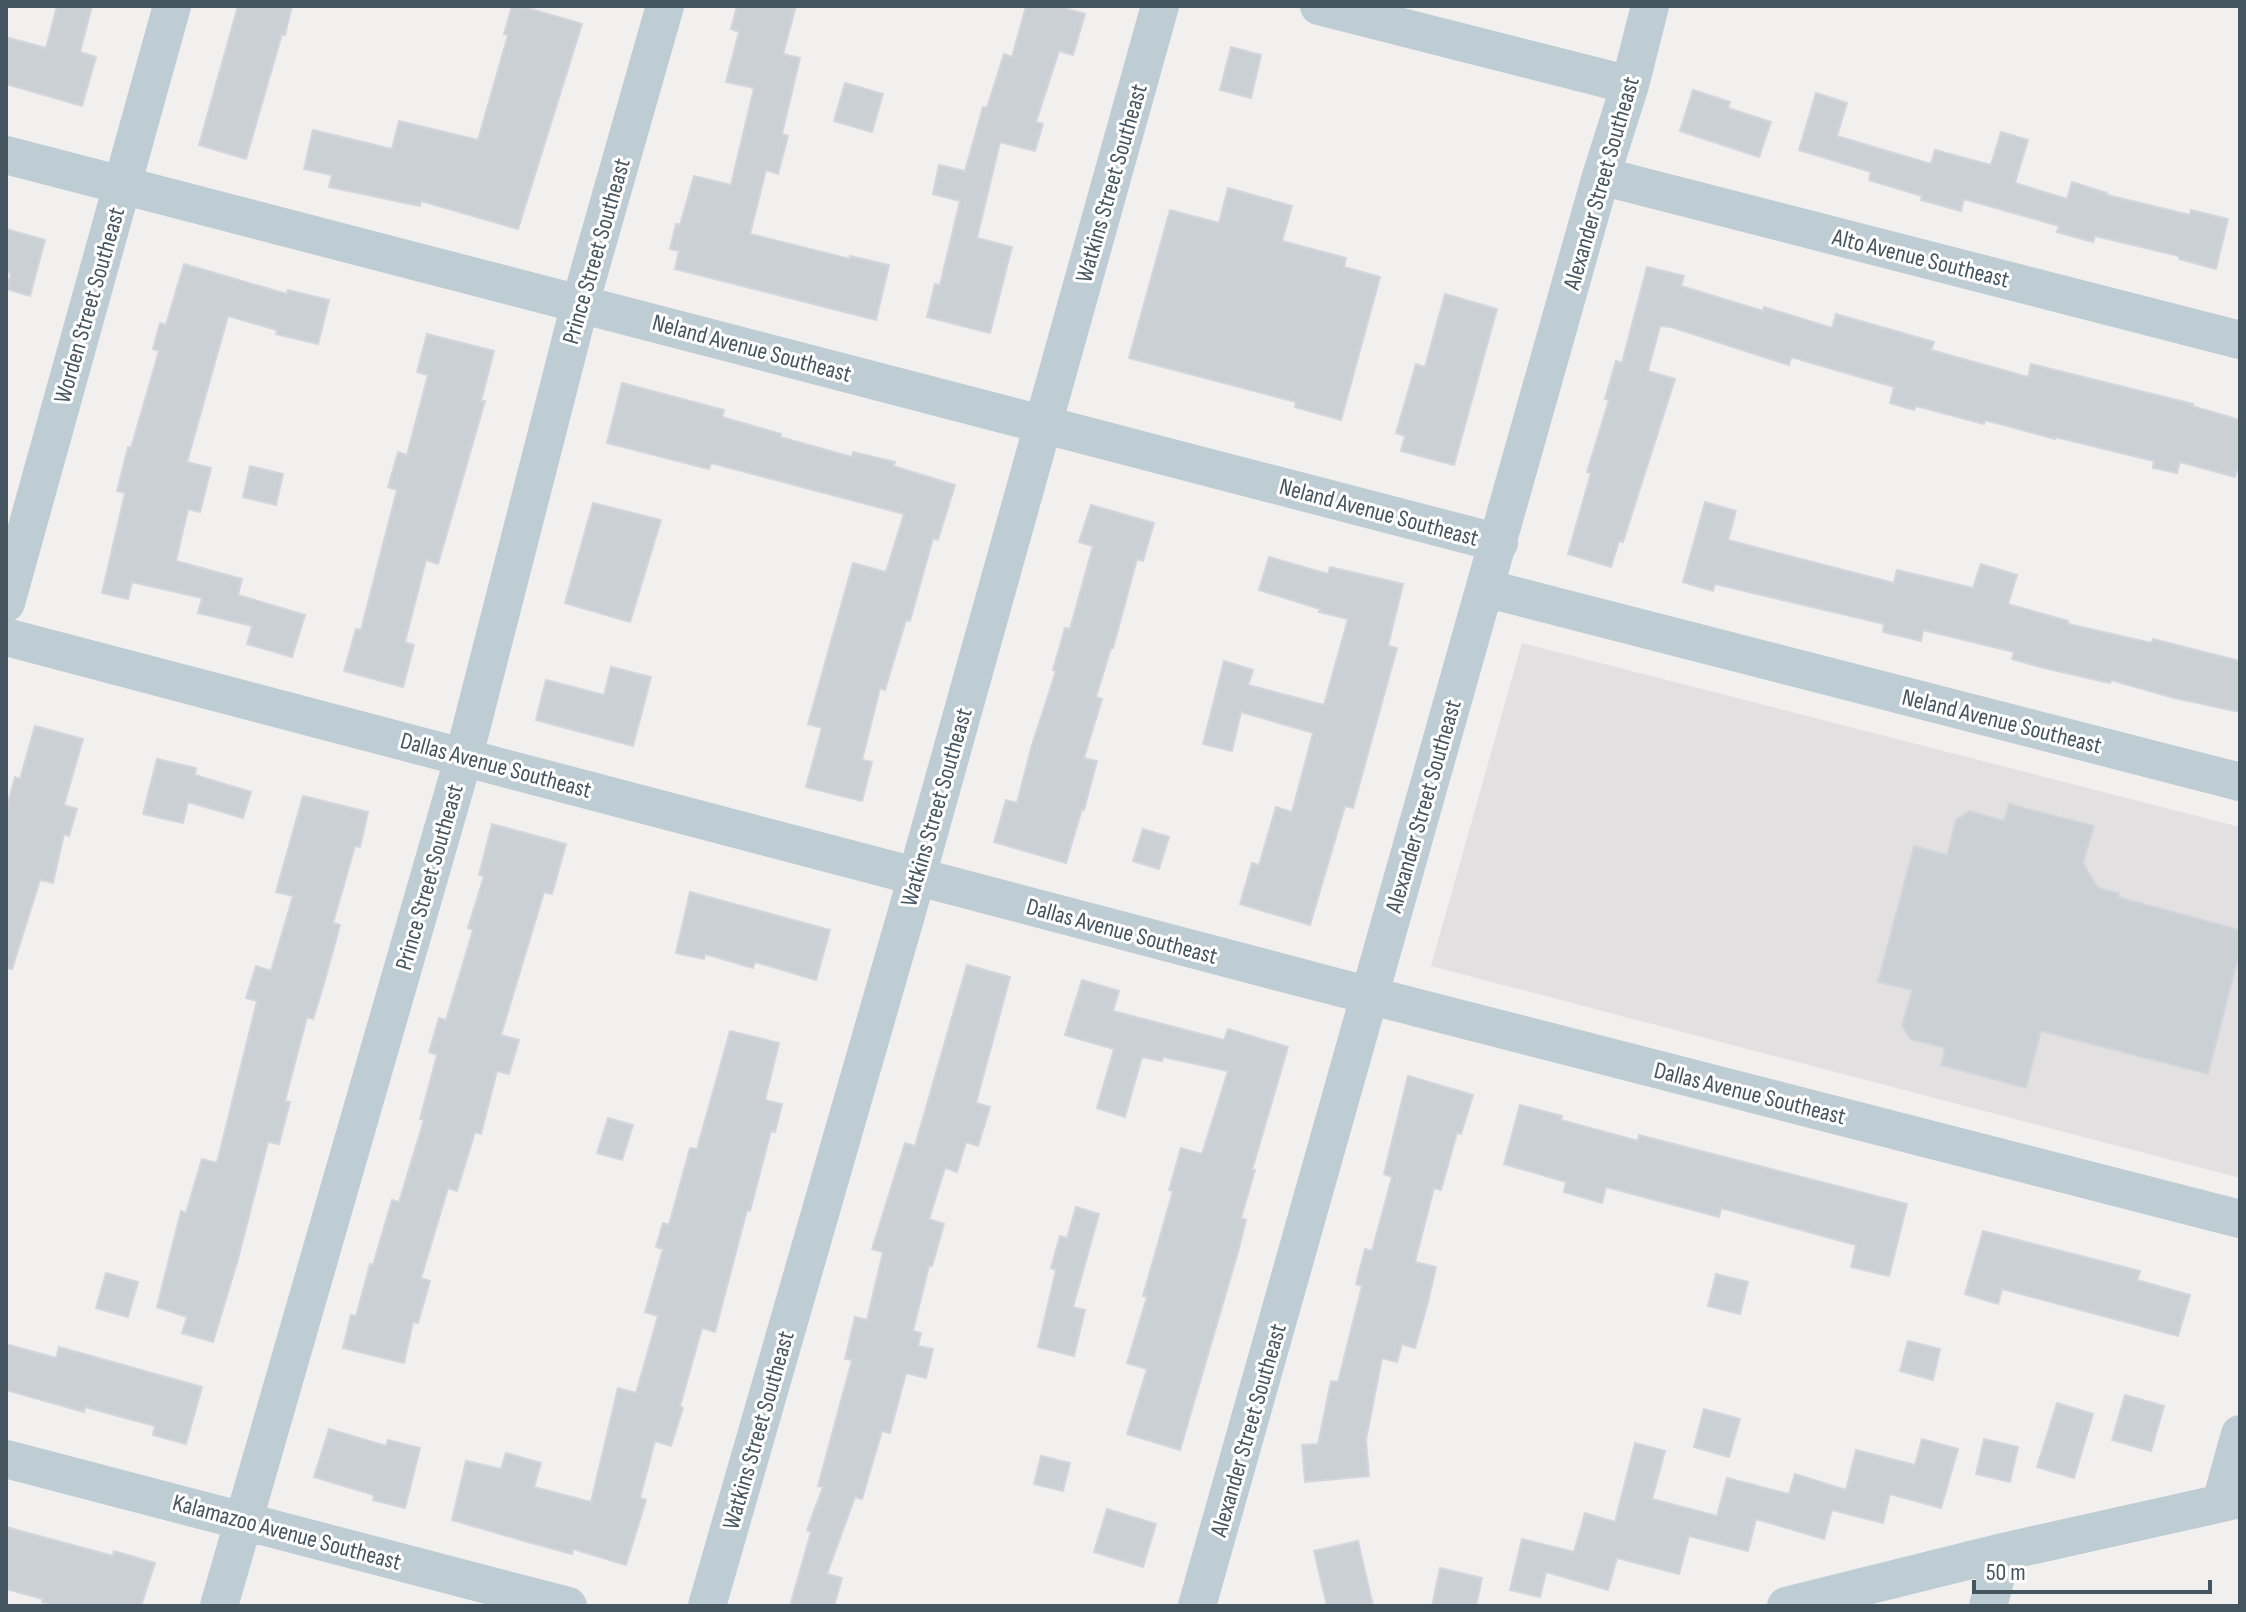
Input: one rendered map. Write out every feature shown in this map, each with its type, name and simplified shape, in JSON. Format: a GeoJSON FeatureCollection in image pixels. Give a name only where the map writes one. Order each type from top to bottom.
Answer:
{"type":"FeatureCollection","features":[{"type":"Feature","properties":{"kind":"street","name":"Worden Street Southeast"},"geometry":{"type":"LineString","coordinates":[[6,603],[172,6]]}},
{"type":"Feature","properties":{"kind":"street","name":"Prince Street Southeast"},"geometry":{"type":"LineString","coordinates":[[219,1606],[464,756],[580,304],[665,6]]}},
{"type":"Feature","properties":{"kind":"street","name":"Watkins Street Southeast"},"geometry":{"type":"LineString","coordinates":[[707,1606],[917,877],[1160,6]]}},
{"type":"Feature","properties":{"kind":"street"},"geometry":{"type":"LineString","coordinates":[[1319,6],[1630,85]]}},
{"type":"Feature","properties":{"kind":"street","name":"Alexander Street Southeast"},"geometry":{"type":"LineString","coordinates":[[1197,1606],[1650,6]]}},
{"type":"Feature","properties":{"kind":"street","name":"Neland Avenue Southeast"},"geometry":{"type":"LineString","coordinates":[[6,155],[1499,543]]}},
{"type":"Feature","properties":{"kind":"street","name":"Alto Avenue Southeast"},"geometry":{"type":"LineString","coordinates":[[1601,176],[2240,340]]}},
{"type":"Feature","properties":{"kind":"street","name":"Neland Avenue Southeast"},"geometry":{"type":"LineString","coordinates":[[1485,588],[2240,782]]}},
{"type":"Feature","properties":{"kind":"street","name":"Dallas Avenue Southeast"},"geometry":{"type":"LineString","coordinates":[[6,637],[1369,996],[2240,1219]]}},
{"type":"Feature","properties":{"kind":"street"},"geometry":{"type":"LineString","coordinates":[[1786,1606],[2231,1500],[2240,1434]]}},
{"type":"Feature","properties":{"kind":"street","name":"Kalamazoo Avenue Southeast"},"geometry":{"type":"LineString","coordinates":[[6,1459],[568,1606]]}},
{"type":"Feature","properties":{"kind":"street"},"geometry":{"type":"LineString","coordinates":[[1988,1606],[2003,1552]]}},
{"type":"Feature","properties":{"kind":"shaded area"},"geometry":{"type":"Polygon","coordinates":[[[1522,643],[2240,827],[2240,1178],[1431,966],[1522,643]]]}},
{"type":"Feature","properties":{"kind":"building"},"geometry":{"type":"Polygon","coordinates":[[[57,6],[92,6],[80,52],[96,57],[82,106],[6,84],[6,37],[46,48],[57,6]]]}},
{"type":"Feature","properties":{"kind":"building"},"geometry":{"type":"Polygon","coordinates":[[[238,6],[292,6],[246,159],[199,145],[238,6]]]}},
{"type":"Feature","properties":{"kind":"building"},"geometry":{"type":"Polygon","coordinates":[[[512,6],[582,24],[518,229],[421,201],[420,206],[329,187],[332,175],[304,169],[313,130],[392,149],[399,121],[478,140],[508,35],[504,34],[512,6]]]}},
{"type":"Feature","properties":{"kind":"building"},"geometry":{"type":"Polygon","coordinates":[[[737,6],[796,6],[783,54],[800,58],[782,134],[788,136],[778,174],[766,170],[750,234],[850,259],[850,256],[889,265],[876,320],[675,269],[679,251],[670,249],[694,176],[731,185],[754,88],[726,82],[739,32],[731,29],[737,6]]]}},
{"type":"Feature","properties":{"kind":"building"},"geometry":{"type":"Polygon","coordinates":[[[1026,6],[1057,6],[1085,14],[1073,55],[1059,51],[1036,122],[1043,124],[1035,151],[1000,142],[977,238],[1012,247],[990,333],[927,317],[935,284],[940,285],[960,201],[933,194],[939,165],[965,171],[983,107],[987,108],[1004,54],[1012,57],[1026,6]]]}},
{"type":"Feature","properties":{"kind":"building"},"geometry":{"type":"Polygon","coordinates":[[[1231,47],[1261,55],[1251,98],[1220,90],[1231,47]]]}},
{"type":"Feature","properties":{"kind":"building"},"geometry":{"type":"Polygon","coordinates":[[[845,83],[883,94],[872,132],[834,121],[845,83]]]}},
{"type":"Feature","properties":{"kind":"building"},"geometry":{"type":"Polygon","coordinates":[[[1693,90],[1730,102],[1728,108],[1771,122],[1759,157],[1680,131],[1693,90]]]}},
{"type":"Feature","properties":{"kind":"building"},"geometry":{"type":"Polygon","coordinates":[[[1816,93],[1847,103],[1837,136],[1931,164],[1935,150],[1991,165],[2001,132],[2028,140],[2015,183],[2067,199],[2072,182],[2107,195],[2190,215],[2191,210],[2228,219],[2216,269],[2179,259],[2179,256],[2095,236],[2093,242],[2057,232],[2059,226],[1964,199],[1961,211],[1921,200],[1922,196],[1869,180],[1871,172],[1799,150],[1816,93]]]}},
{"type":"Feature","properties":{"kind":"building"},"geometry":{"type":"Polygon","coordinates":[[[1228,188],[1292,206],[1282,241],[1346,258],[1344,267],[1380,277],[1341,420],[1295,407],[1296,402],[1129,358],[1170,210],[1219,223],[1228,188]]]}},
{"type":"Feature","properties":{"kind":"building"},"geometry":{"type":"Polygon","coordinates":[[[6,229],[45,240],[30,296],[7,289],[11,273],[6,272],[6,229]]]}},
{"type":"Feature","properties":{"kind":"building"},"geometry":{"type":"Polygon","coordinates":[[[184,264],[287,294],[288,290],[329,300],[318,344],[276,334],[277,330],[228,316],[187,462],[211,468],[200,512],[188,509],[176,561],[242,579],[238,595],[305,615],[292,657],[247,644],[252,626],[198,613],[202,598],[132,582],[128,599],[102,593],[125,493],[117,491],[159,351],[153,349],[160,323],[166,325],[184,264]]]}},
{"type":"Feature","properties":{"kind":"building"},"geometry":{"type":"Polygon","coordinates":[[[1647,267],[1684,276],[1681,286],[1763,311],[1764,307],[1832,328],[1836,314],[1934,342],[1931,350],[2028,377],[2031,364],[2193,404],[2240,420],[2240,460],[2235,477],[2180,462],[2177,473],[2153,468],[2154,461],[1985,420],[1984,424],[1916,406],[1914,410],[1890,403],[1894,387],[1791,357],[1789,365],[1660,326],[1648,371],[1675,379],[1623,542],[1619,541],[1611,567],[1568,554],[1591,473],[1587,472],[1609,400],[1605,399],[1616,361],[1622,363],[1647,267]]]}},
{"type":"Feature","properties":{"kind":"building"},"geometry":{"type":"Polygon","coordinates":[[[1445,294],[1497,309],[1454,465],[1401,451],[1405,436],[1396,433],[1416,364],[1425,367],[1445,294]]]}},
{"type":"Feature","properties":{"kind":"building"},"geometry":{"type":"Polygon","coordinates":[[[427,334],[494,351],[481,401],[485,401],[438,564],[426,560],[405,642],[414,645],[403,687],[344,671],[356,629],[361,630],[397,490],[388,487],[398,452],[407,455],[428,375],[417,372],[427,334]]]}},
{"type":"Feature","properties":{"kind":"building"},"geometry":{"type":"Polygon","coordinates":[[[622,383],[724,410],[722,417],[781,434],[780,437],[852,457],[853,452],[895,462],[893,466],[955,485],[938,540],[933,538],[910,621],[906,620],[885,690],[880,688],[862,760],[872,762],[862,801],[806,787],[822,728],[808,724],[853,563],[886,572],[904,514],[711,463],[709,469],[607,443],[622,383]]]}},
{"type":"Feature","properties":{"kind":"building"},"geometry":{"type":"Polygon","coordinates":[[[250,466],[283,474],[276,505],[243,497],[250,466]]]}},
{"type":"Feature","properties":{"kind":"building"},"geometry":{"type":"Polygon","coordinates":[[[1705,502],[1736,511],[1728,540],[1894,583],[1897,570],[1973,588],[1981,564],[2017,575],[2008,604],[2068,621],[2068,624],[2152,643],[2153,639],[2240,661],[2240,712],[2111,680],[2110,683],[2044,668],[2012,659],[2014,652],[1923,630],[1921,641],[1883,632],[1884,624],[1715,584],[1713,591],[1683,582],[1705,502]]]}},
{"type":"Feature","properties":{"kind":"building"},"geometry":{"type":"Polygon","coordinates":[[[593,503],[661,520],[630,622],[565,603],[593,503]]]}},
{"type":"Feature","properties":{"kind":"building"},"geometry":{"type":"Polygon","coordinates":[[[1091,505],[1154,523],[1143,561],[1137,559],[1096,697],[1102,699],[1084,758],[1097,761],[1066,863],[994,842],[1006,800],[1017,803],[1056,671],[1053,670],[1065,628],[1070,629],[1093,546],[1079,542],[1091,505]]]}},
{"type":"Feature","properties":{"kind":"building"},"geometry":{"type":"Polygon","coordinates":[[[1269,557],[1328,574],[1330,567],[1403,584],[1388,646],[1397,648],[1353,808],[1345,806],[1310,925],[1240,904],[1252,863],[1259,865],[1276,807],[1292,812],[1313,733],[1241,712],[1232,751],[1203,744],[1224,661],[1253,670],[1248,685],[1324,705],[1348,619],[1259,590],[1269,557]]]}},
{"type":"Feature","properties":{"kind":"building"},"geometry":{"type":"Polygon","coordinates":[[[611,667],[651,677],[633,746],[536,720],[546,680],[604,695],[611,667]]]}},
{"type":"Feature","properties":{"kind":"building"},"geometry":{"type":"Polygon","coordinates":[[[35,726],[83,739],[64,805],[77,809],[69,836],[64,834],[53,883],[40,880],[12,969],[6,968],[6,810],[15,777],[20,779],[35,726]]]}},
{"type":"Feature","properties":{"kind":"building"},"geometry":{"type":"Polygon","coordinates":[[[157,759],[196,768],[195,775],[251,792],[243,818],[188,802],[183,823],[143,814],[157,759]]]}},
{"type":"Feature","properties":{"kind":"building"},"geometry":{"type":"Polygon","coordinates":[[[303,796],[368,812],[360,847],[355,846],[333,923],[340,925],[323,987],[313,1019],[307,1017],[285,1101],[290,1102],[279,1144],[268,1142],[213,1342],[182,1333],[187,1317],[157,1307],[181,1211],[186,1213],[202,1159],[217,1163],[257,1001],[246,998],[256,966],[271,971],[293,896],[276,892],[303,796]]]}},
{"type":"Feature","properties":{"kind":"building"},"geometry":{"type":"Polygon","coordinates":[[[2009,804],[2094,826],[2083,863],[2098,888],[2119,893],[2118,897],[2240,930],[2240,951],[2208,1074],[2041,1031],[2026,1088],[1941,1065],[1945,1048],[1910,1039],[1902,1026],[1912,990],[1878,982],[1914,846],[1947,855],[1956,820],[1970,811],[2004,821],[2009,804]]]}},
{"type":"Feature","properties":{"kind":"building"},"geometry":{"type":"Polygon","coordinates":[[[492,824],[566,844],[552,894],[544,892],[501,1035],[519,1040],[509,1074],[497,1071],[481,1134],[475,1132],[457,1191],[448,1188],[421,1278],[430,1281],[418,1323],[413,1322],[404,1363],[343,1348],[351,1315],[356,1316],[392,1200],[399,1202],[424,1120],[420,1119],[437,1055],[429,1052],[439,1018],[446,1020],[473,930],[468,928],[484,876],[479,875],[492,824]]]}},
{"type":"Feature","properties":{"kind":"building"},"geometry":{"type":"Polygon","coordinates":[[[1143,829],[1169,837],[1159,869],[1133,861],[1143,829]]]}},
{"type":"Feature","properties":{"kind":"building"},"geometry":{"type":"Polygon","coordinates":[[[690,892],[830,930],[816,980],[755,962],[753,968],[705,954],[704,959],[676,953],[690,892]]]}},
{"type":"Feature","properties":{"kind":"building"},"geometry":{"type":"Polygon","coordinates":[[[967,965],[1010,977],[976,1103],[990,1107],[978,1146],[966,1142],[957,1172],[945,1168],[929,1219],[944,1224],[932,1266],[929,1266],[913,1331],[921,1333],[918,1346],[933,1349],[926,1378],[906,1373],[890,1433],[882,1431],[862,1499],[855,1497],[827,1574],[842,1578],[834,1606],[790,1606],[811,1532],[807,1530],[823,1487],[818,1486],[852,1360],[845,1359],[855,1317],[867,1320],[883,1252],[872,1249],[905,1143],[915,1146],[967,965]]]}},
{"type":"Feature","properties":{"kind":"building"},"geometry":{"type":"Polygon","coordinates":[[[1082,980],[1119,991],[1113,1011],[1224,1040],[1228,1029],[1288,1047],[1252,1170],[1255,1170],[1241,1218],[1246,1220],[1238,1252],[1180,1450],[1127,1434],[1147,1369],[1127,1363],[1147,1297],[1143,1296],[1173,1191],[1169,1190],[1181,1148],[1202,1154],[1228,1071],[1163,1057],[1162,1061],[1142,1057],[1125,1117],[1097,1108],[1114,1049],[1065,1035],[1082,980]]]}},
{"type":"Feature","properties":{"kind":"building"},"geometry":{"type":"Polygon","coordinates":[[[730,1031],[779,1043],[765,1100],[782,1104],[775,1132],[771,1131],[750,1211],[747,1210],[715,1332],[702,1328],[671,1446],[655,1441],[640,1498],[646,1500],[626,1565],[573,1549],[572,1554],[452,1520],[466,1461],[501,1469],[506,1453],[541,1463],[534,1487],[591,1502],[618,1388],[636,1393],[658,1316],[645,1312],[663,1249],[656,1247],[663,1223],[669,1225],[690,1148],[697,1149],[730,1031]]]}},
{"type":"Feature","properties":{"kind":"building"},"geometry":{"type":"Polygon","coordinates":[[[1408,1076],[1473,1095],[1461,1134],[1457,1133],[1441,1190],[1434,1188],[1415,1262],[1436,1267],[1428,1302],[1415,1348],[1402,1344],[1397,1362],[1382,1358],[1366,1440],[1369,1476],[1305,1482],[1302,1445],[1318,1444],[1331,1381],[1338,1382],[1362,1286],[1356,1284],[1365,1249],[1372,1251],[1392,1177],[1384,1174],[1408,1076]]]}},
{"type":"Feature","properties":{"kind":"building"},"geometry":{"type":"Polygon","coordinates":[[[1520,1105],[1638,1141],[1639,1135],[1907,1204],[1889,1276],[1851,1267],[1856,1245],[1721,1208],[1719,1217],[1606,1187],[1602,1203],[1564,1192],[1566,1182],[1504,1164],[1520,1105]]]}},
{"type":"Feature","properties":{"kind":"building"},"geometry":{"type":"Polygon","coordinates":[[[608,1118],[633,1125],[622,1160],[597,1153],[608,1118]]]}},
{"type":"Feature","properties":{"kind":"building"},"geometry":{"type":"Polygon","coordinates":[[[1076,1207],[1099,1214],[1073,1307],[1085,1310],[1074,1356],[1038,1347],[1056,1270],[1051,1268],[1060,1236],[1067,1238],[1076,1207]]]}},
{"type":"Feature","properties":{"kind":"building"},"geometry":{"type":"Polygon","coordinates":[[[1983,1231],[2140,1271],[2137,1280],[2190,1295],[2178,1336],[2002,1289],[1998,1304],[1965,1294],[1983,1231]]]}},
{"type":"Feature","properties":{"kind":"building"},"geometry":{"type":"Polygon","coordinates":[[[106,1273],[138,1282],[128,1317],[96,1308],[106,1273]]]}},
{"type":"Feature","properties":{"kind":"building"},"geometry":{"type":"Polygon","coordinates":[[[1716,1274],[1748,1282],[1740,1314],[1708,1306],[1716,1274]]]}},
{"type":"Feature","properties":{"kind":"building"},"geometry":{"type":"Polygon","coordinates":[[[1908,1341],[1940,1349],[1933,1380],[1900,1371],[1908,1341]]]}},
{"type":"Feature","properties":{"kind":"building"},"geometry":{"type":"Polygon","coordinates":[[[6,1344],[56,1358],[59,1347],[202,1387],[186,1444],[153,1435],[155,1426],[85,1407],[84,1412],[6,1390],[6,1344]]]}},
{"type":"Feature","properties":{"kind":"building"},"geometry":{"type":"Polygon","coordinates":[[[2125,1395],[2164,1406],[2151,1451],[2112,1440],[2125,1395]]]}},
{"type":"Feature","properties":{"kind":"building"},"geometry":{"type":"Polygon","coordinates":[[[2057,1403],[2093,1414],[2074,1478],[2037,1467],[2057,1403]]]}},
{"type":"Feature","properties":{"kind":"building"},"geometry":{"type":"Polygon","coordinates":[[[1704,1409],[1740,1419],[1729,1457],[1694,1447],[1704,1409]]]}},
{"type":"Feature","properties":{"kind":"building"},"geometry":{"type":"Polygon","coordinates":[[[329,1429],[386,1446],[388,1440],[420,1448],[405,1508],[373,1500],[374,1495],[314,1477],[329,1429]]]}},
{"type":"Feature","properties":{"kind":"building"},"geometry":{"type":"Polygon","coordinates":[[[1922,1439],[1958,1449],[1941,1508],[1890,1494],[1883,1523],[1832,1510],[1824,1539],[1756,1519],[1748,1551],[1689,1536],[1679,1574],[1617,1558],[1608,1590],[1546,1572],[1540,1597],[1510,1590],[1522,1539],[1574,1552],[1585,1513],[1615,1522],[1635,1443],[1665,1451],[1652,1499],[1717,1516],[1727,1478],[1789,1494],[1795,1474],[1846,1490],[1856,1450],[1915,1465],[1922,1439]]]}},
{"type":"Feature","properties":{"kind":"building"},"geometry":{"type":"Polygon","coordinates":[[[1984,1439],[2018,1447],[2010,1482],[1976,1474],[1984,1439]]]}},
{"type":"Feature","properties":{"kind":"building"},"geometry":{"type":"Polygon","coordinates":[[[1041,1456],[1070,1463],[1063,1491],[1034,1484],[1041,1456]]]}},
{"type":"Feature","properties":{"kind":"building"},"geometry":{"type":"Polygon","coordinates":[[[1107,1509],[1156,1524],[1143,1567],[1094,1552],[1107,1509]]]}},
{"type":"Feature","properties":{"kind":"building"},"geometry":{"type":"Polygon","coordinates":[[[6,1527],[113,1556],[114,1551],[155,1563],[141,1606],[56,1606],[42,1602],[43,1599],[6,1589],[6,1527]]]}},
{"type":"Feature","properties":{"kind":"building"},"geometry":{"type":"Polygon","coordinates":[[[1358,1541],[1373,1606],[1327,1606],[1314,1551],[1358,1541]]]}},
{"type":"Feature","properties":{"kind":"building"},"geometry":{"type":"Polygon","coordinates":[[[1440,1568],[1482,1578],[1476,1606],[1432,1606],[1440,1568]]]}}]}
